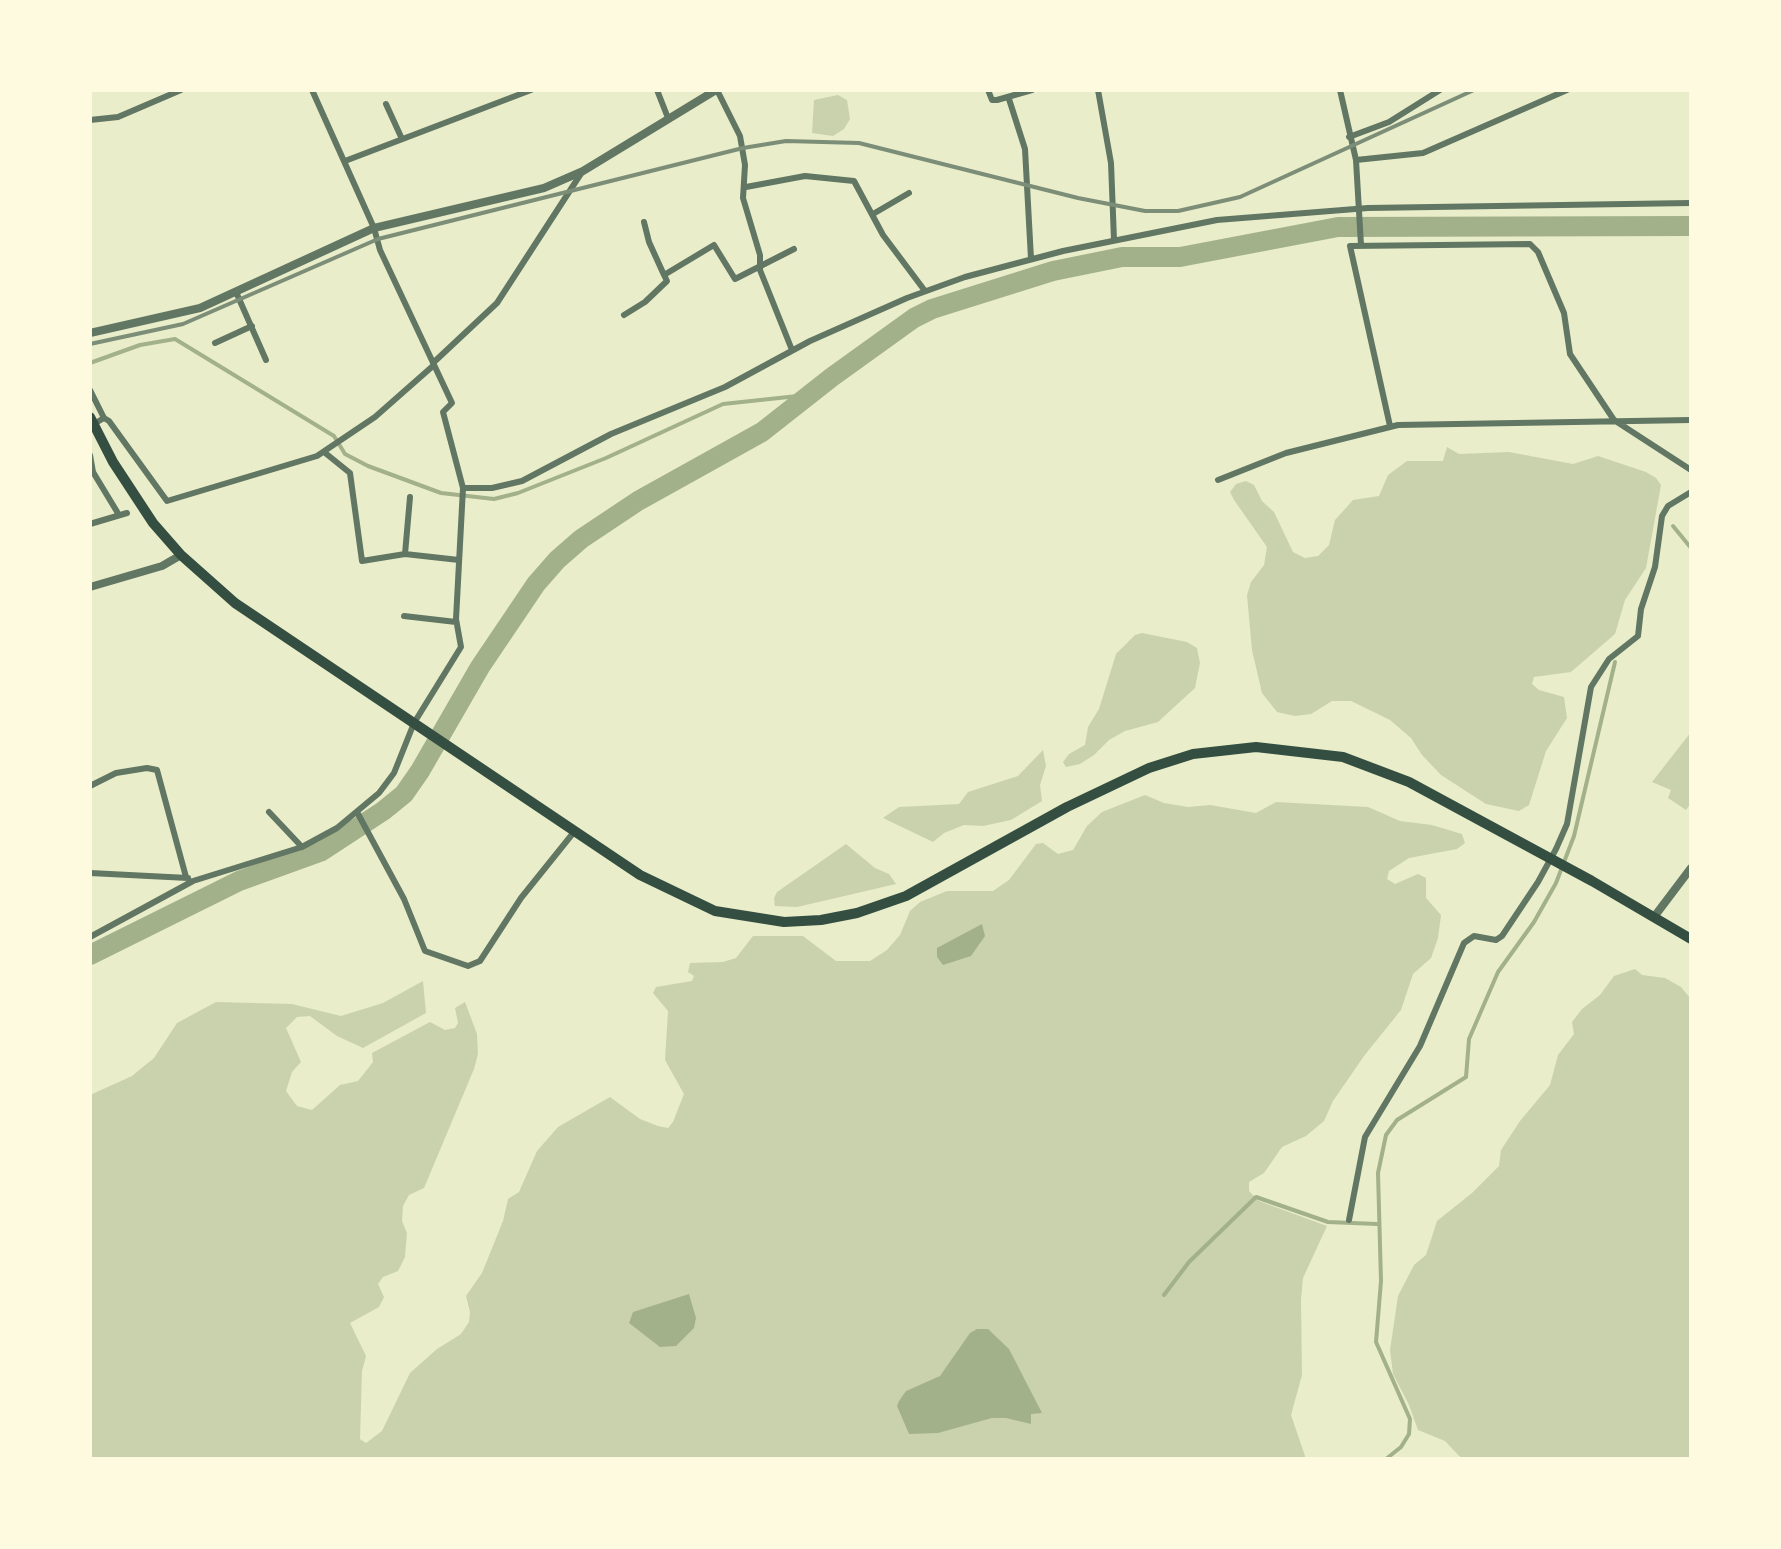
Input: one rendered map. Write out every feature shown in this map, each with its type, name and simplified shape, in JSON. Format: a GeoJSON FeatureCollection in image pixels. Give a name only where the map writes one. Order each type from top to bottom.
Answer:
{"type":"FeatureCollection","features":[{"type":"Feature","properties":{"kind":"highway"},"geometry":{"type":"LineString","coordinates":[[90,417],[133,494],[182,555],[236,603],[574,832],[640,875],[697,905],[768,921],[821,920],[857,914],[906,896],[1079,801],[1149,768],[1193,754],[1256,747],[1310,751],[1376,768],[1421,788],[1691,938]]}},
{"type":"Feature","properties":{"kind":"street"},"geometry":{"type":"LineString","coordinates":[[90,120],[118,117],[181,90]]}},
{"type":"Feature","properties":{"kind":"street"},"geometry":{"type":"LineString","coordinates":[[90,937],[189,879],[302,846],[326,836],[359,814],[394,773],[414,723],[462,647],[456,622],[463,490],[443,412],[452,403],[380,250],[374,228],[312,90]]}},
{"type":"Feature","properties":{"kind":"street"},"geometry":{"type":"LineString","coordinates":[[345,161],[531,90]]}},
{"type":"Feature","properties":{"kind":"street"},"geometry":{"type":"LineString","coordinates":[[657,90],[668,118]]}},
{"type":"Feature","properties":{"kind":"street"},"geometry":{"type":"LineString","coordinates":[[90,333],[178,315],[374,228],[544,188],[583,171],[717,90],[740,136],[745,207],[766,290],[792,350]]}},
{"type":"Feature","properties":{"kind":"street"},"geometry":{"type":"LineString","coordinates":[[988,90],[992,100],[1032,90]]}},
{"type":"Feature","properties":{"kind":"street"},"geometry":{"type":"LineString","coordinates":[[1098,90],[1111,163],[1114,240]]}},
{"type":"Feature","properties":{"kind":"street"},"geometry":{"type":"LineString","coordinates":[[1340,90],[1356,160],[1361,242]]}},
{"type":"Feature","properties":{"kind":"street"},"geometry":{"type":"LineString","coordinates":[[1350,137],[1388,122],[1440,90]]}},
{"type":"Feature","properties":{"kind":"street"},"geometry":{"type":"LineString","coordinates":[[1356,160],[1423,152],[1567,90]]}},
{"type":"Feature","properties":{"kind":"street"},"geometry":{"type":"LineString","coordinates":[[1008,99],[1025,149],[1031,259]]}},
{"type":"Feature","properties":{"kind":"street"},"geometry":{"type":"LineString","coordinates":[[386,104],[402,140]]}},
{"type":"Feature","properties":{"kind":"street"},"geometry":{"type":"LineString","coordinates":[[90,390],[104,418],[168,501],[306,461],[374,417],[497,303],[583,171]]}},
{"type":"Feature","properties":{"kind":"street"},"geometry":{"type":"LineString","coordinates":[[746,188],[804,176],[854,180],[883,236],[923,294]]}},
{"type":"Feature","properties":{"kind":"street"},"geometry":{"type":"LineString","coordinates":[[873,214],[908,193]]}},
{"type":"Feature","properties":{"kind":"street"},"geometry":{"type":"LineString","coordinates":[[463,490],[492,488],[532,476],[611,434],[725,387],[792,350],[923,294],[1031,259],[1217,220],[1361,210],[1691,203]]}},
{"type":"Feature","properties":{"kind":"street"},"geometry":{"type":"LineString","coordinates":[[624,315],[646,302],[667,281],[644,222]]}},
{"type":"Feature","properties":{"kind":"street"},"geometry":{"type":"LineString","coordinates":[[1390,426],[1350,246],[1361,242],[1533,246],[1564,313],[1570,354],[1614,420],[1691,470]]}},
{"type":"Feature","properties":{"kind":"street"},"geometry":{"type":"LineString","coordinates":[[664,275],[714,245],[735,279],[794,249]]}},
{"type":"Feature","properties":{"kind":"street"},"geometry":{"type":"LineString","coordinates":[[236,292],[266,360]]}},
{"type":"Feature","properties":{"kind":"street"},"geometry":{"type":"LineString","coordinates":[[215,343],[252,326]]}},
{"type":"Feature","properties":{"kind":"street"},"geometry":{"type":"LineString","coordinates":[[94,430],[104,418]]}},
{"type":"Feature","properties":{"kind":"street"},"geometry":{"type":"LineString","coordinates":[[1218,480],[1286,453],[1390,426],[1691,420]]}},
{"type":"Feature","properties":{"kind":"street"},"geometry":{"type":"LineString","coordinates":[[324,452],[350,473],[362,561],[405,554],[459,560]]}},
{"type":"Feature","properties":{"kind":"street"},"geometry":{"type":"LineString","coordinates":[[90,455],[93,472],[123,514],[90,524]]}},
{"type":"Feature","properties":{"kind":"street"},"geometry":{"type":"LineString","coordinates":[[1349,1220],[1365,1137],[1420,1046],[1464,943],[1474,936],[1496,940],[1502,936],[1556,849],[1570,810],[1591,687],[1609,660],[1638,636],[1641,609],[1655,567],[1662,516],[1673,502],[1691,492]]}},
{"type":"Feature","properties":{"kind":"street"},"geometry":{"type":"LineString","coordinates":[[405,554],[410,496]]}},
{"type":"Feature","properties":{"kind":"street"},"geometry":{"type":"LineString","coordinates":[[90,587],[162,566],[182,555]]}},
{"type":"Feature","properties":{"kind":"street"},"geometry":{"type":"LineString","coordinates":[[404,616],[456,622]]}},
{"type":"Feature","properties":{"kind":"street"},"geometry":{"type":"LineString","coordinates":[[90,786],[116,774],[146,768],[157,770],[189,879]]}},
{"type":"Feature","properties":{"kind":"street"},"geometry":{"type":"LineString","coordinates":[[269,812],[302,846]]}},
{"type":"Feature","properties":{"kind":"street"},"geometry":{"type":"LineString","coordinates":[[359,814],[404,899],[425,951],[468,966],[480,962],[521,898],[574,832]]}},
{"type":"Feature","properties":{"kind":"street"},"geometry":{"type":"LineString","coordinates":[[1654,918],[1691,868]]}},
{"type":"Feature","properties":{"kind":"street"},"geometry":{"type":"LineString","coordinates":[[90,873],[189,879]]}},
{"type":"Feature","properties":{"kind":"shaded area"},"geometry":{"type":"Polygon","coordinates":[[[838,95],[847,100],[850,119],[844,129],[833,136],[812,133],[814,100],[838,95]]]}},
{"type":"Feature","properties":{"kind":"shaded area"},"geometry":{"type":"Polygon","coordinates":[[[1447,447],[1459,454],[1509,452],[1573,464],[1598,456],[1646,472],[1661,485],[1646,568],[1625,600],[1615,634],[1571,672],[1534,677],[1532,684],[1539,690],[1564,697],[1567,718],[1546,751],[1529,805],[1519,811],[1486,804],[1441,775],[1411,738],[1390,720],[1351,701],[1332,701],[1311,714],[1277,712],[1262,693],[1252,650],[1247,595],[1264,565],[1267,547],[1230,492],[1236,484],[1246,481],[1254,485],[1262,501],[1274,512],[1293,552],[1305,558],[1318,556],[1329,545],[1335,520],[1353,500],[1379,496],[1388,475],[1407,461],[1443,461],[1447,447]]]}},
{"type":"Feature","properties":{"kind":"shaded area"},"geometry":{"type":"Polygon","coordinates":[[[1142,633],[1187,642],[1197,648],[1200,663],[1195,688],[1158,722],[1125,731],[1080,764],[1066,767],[1063,762],[1069,754],[1085,745],[1116,654],[1142,633]]]}},
{"type":"Feature","properties":{"kind":"shaded area"},"geometry":{"type":"Polygon","coordinates":[[[1691,732],[1691,803],[1686,810],[1668,798],[1671,790],[1652,782],[1691,732]]]}},
{"type":"Feature","properties":{"kind":"shaded area"},"geometry":{"type":"Polygon","coordinates":[[[1043,750],[1046,766],[1040,785],[1042,801],[1011,820],[983,826],[964,825],[933,842],[883,818],[899,807],[959,804],[968,792],[1018,776],[1043,750]]]}},
{"type":"Feature","properties":{"kind":"shaded area"},"geometry":{"type":"Polygon","coordinates":[[[1145,795],[1188,807],[1210,805],[1256,813],[1276,802],[1368,807],[1400,821],[1462,834],[1465,843],[1457,849],[1409,858],[1389,871],[1387,879],[1395,884],[1418,874],[1426,878],[1426,898],[1441,915],[1431,958],[1413,974],[1401,1010],[1364,1056],[1324,1121],[1306,1136],[1282,1147],[1264,1173],[1249,1182],[1249,1191],[1259,1201],[1327,1226],[1303,1278],[1301,1300],[1302,1375],[1291,1415],[1306,1459],[90,1459],[90,1095],[132,1076],[154,1058],[177,1023],[216,1002],[292,1004],[341,1016],[383,1003],[423,981],[426,1013],[363,1048],[337,1036],[310,1016],[297,1017],[286,1028],[301,1062],[292,1072],[286,1091],[297,1106],[312,1110],[340,1085],[358,1081],[373,1062],[372,1053],[430,1022],[445,1030],[455,1028],[455,1008],[465,1002],[477,1034],[474,1069],[424,1188],[409,1195],[403,1206],[405,1257],[398,1271],[383,1277],[378,1284],[384,1297],[379,1307],[350,1323],[366,1356],[360,1439],[366,1443],[382,1431],[410,1373],[461,1334],[469,1322],[466,1296],[482,1273],[508,1199],[519,1192],[537,1151],[558,1127],[610,1097],[640,1119],[668,1128],[673,1122],[684,1094],[665,1060],[668,1011],[653,993],[656,987],[692,981],[690,963],[736,958],[753,936],[803,936],[836,961],[870,961],[900,935],[910,911],[920,902],[947,891],[993,891],[1009,880],[1036,844],[1043,843],[1058,854],[1073,850],[1087,826],[1102,812],[1145,795]]]}},
{"type":"Feature","properties":{"kind":"shaded area"},"geometry":{"type":"Polygon","coordinates":[[[846,844],[875,868],[889,874],[896,884],[797,907],[775,906],[777,892],[846,844]]]}},
{"type":"Feature","properties":{"kind":"shaded area"},"geometry":{"type":"Polygon","coordinates":[[[982,924],[985,936],[971,956],[943,965],[937,948],[982,924]]]}},
{"type":"Feature","properties":{"kind":"shaded area"},"geometry":{"type":"Polygon","coordinates":[[[1635,969],[1642,975],[1665,978],[1681,987],[1691,999],[1691,1459],[1462,1459],[1445,1441],[1418,1430],[1393,1374],[1390,1350],[1398,1296],[1414,1265],[1426,1255],[1437,1221],[1499,1166],[1501,1150],[1550,1085],[1558,1055],[1574,1034],[1572,1022],[1614,976],[1635,969]]]}},
{"type":"Feature","properties":{"kind":"shaded area"},"geometry":{"type":"Polygon","coordinates":[[[689,1294],[696,1318],[694,1328],[676,1346],[660,1347],[629,1323],[633,1312],[689,1294]]]}},
{"type":"Feature","properties":{"kind":"shaded area"},"geometry":{"type":"Polygon","coordinates":[[[988,1329],[1009,1349],[1042,1413],[1031,1414],[1031,1424],[992,1418],[938,1433],[909,1434],[897,1406],[899,1401],[906,1391],[940,1376],[970,1333],[988,1329]]]}},
{"type":"Feature","properties":{"kind":"waterway"},"geometry":{"type":"LineString","coordinates":[[90,955],[239,881],[322,851],[383,811],[404,794],[420,771],[480,667],[536,584],[557,560],[638,501],[762,432],[832,377],[932,309],[1053,271],[1122,257],[1180,257],[1338,227],[1691,226]]}},
{"type":"Feature","properties":{"kind":"waterway"},"geometry":{"type":"LineString","coordinates":[[90,363],[140,345],[175,339],[334,436],[345,454],[368,466],[441,493],[494,499],[606,458],[723,404],[807,395]]}},
{"type":"Feature","properties":{"kind":"waterway"},"geometry":{"type":"LineString","coordinates":[[1673,526],[1691,548]]}},
{"type":"Feature","properties":{"kind":"waterway"},"geometry":{"type":"LineString","coordinates":[[1386,1459],[1409,1434],[1410,1419],[1376,1342],[1381,1281],[1378,1173],[1386,1135],[1397,1120],[1466,1077],[1469,1039],[1498,972],[1556,883],[1574,836],[1615,662]]}},
{"type":"Feature","properties":{"kind":"waterway"},"geometry":{"type":"LineString","coordinates":[[1164,1295],[1189,1262],[1256,1197],[1328,1222],[1377,1224]]}},
{"type":"Feature","properties":{"kind":"railway"},"geometry":{"type":"LineString","coordinates":[[90,344],[183,324],[378,239],[743,148],[786,141],[859,143],[1078,198],[1145,211],[1178,211],[1240,197],[1474,90]]}}]}
